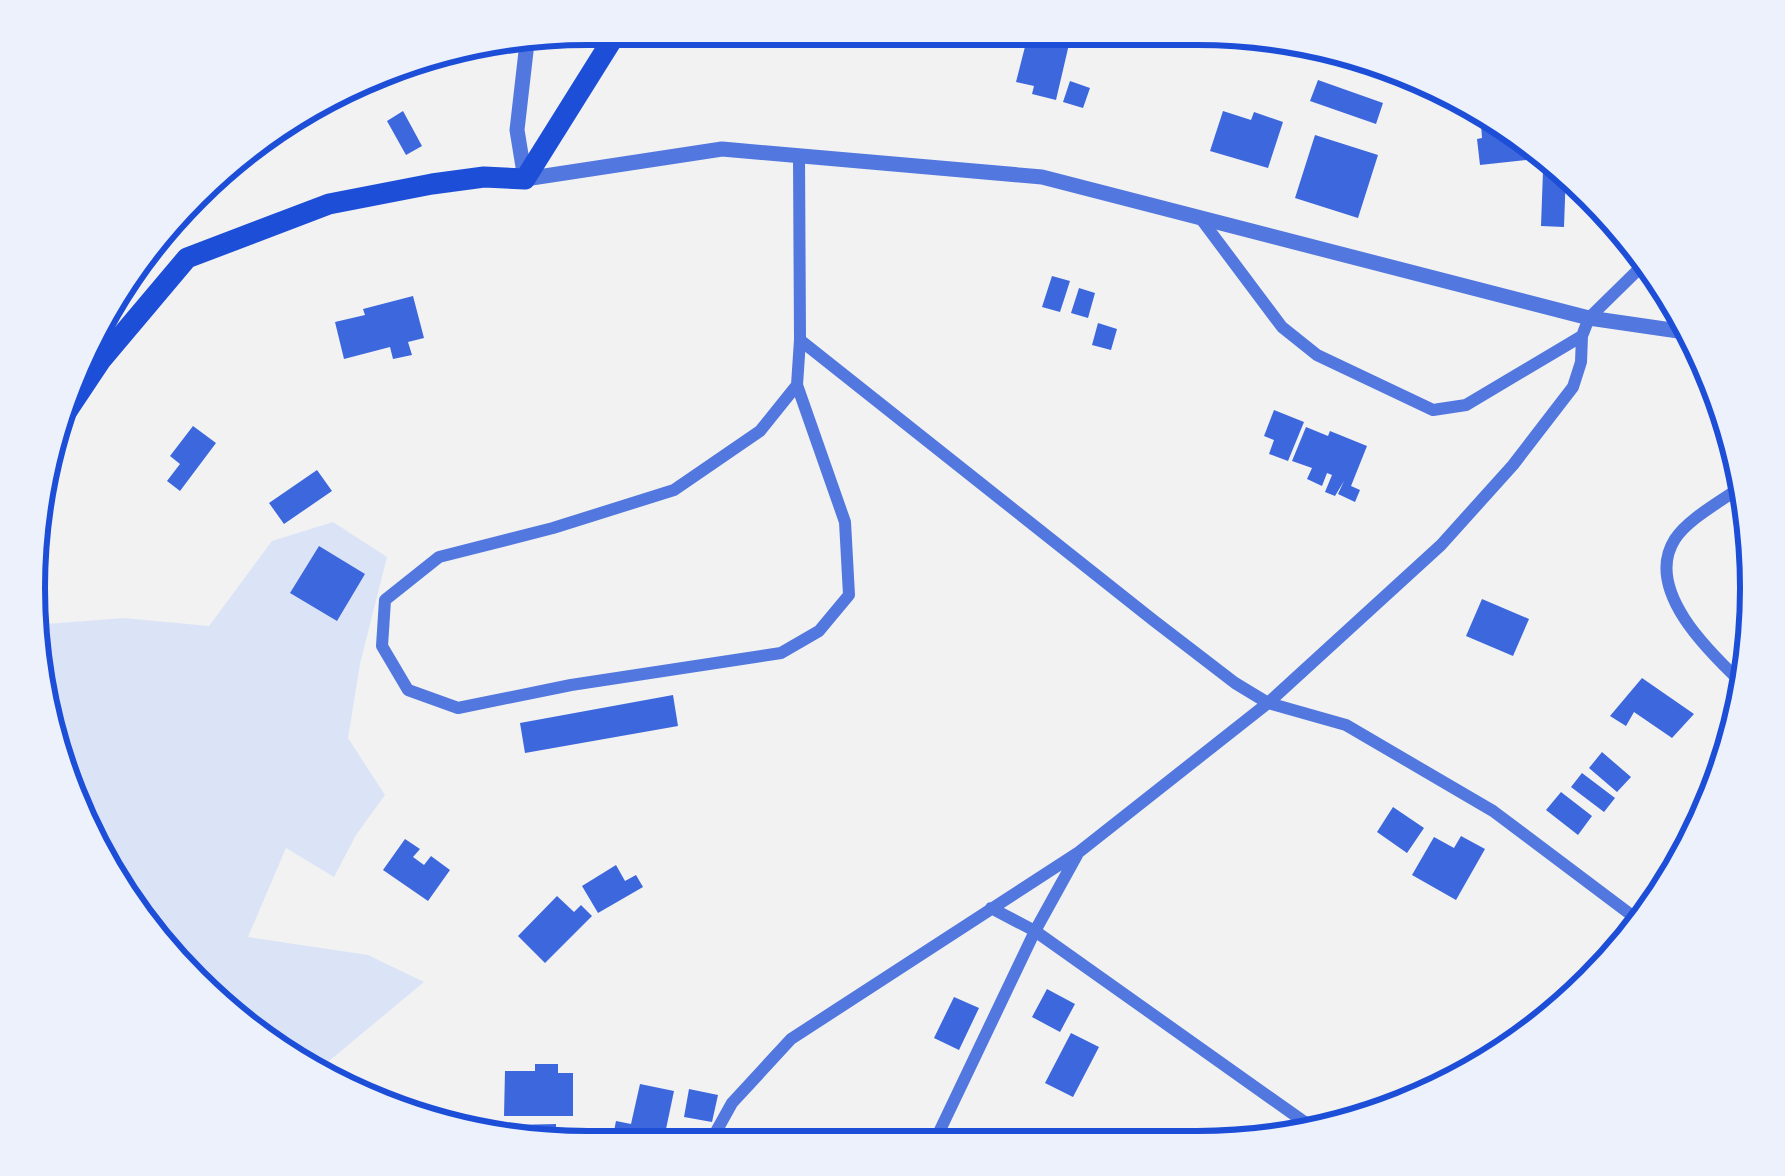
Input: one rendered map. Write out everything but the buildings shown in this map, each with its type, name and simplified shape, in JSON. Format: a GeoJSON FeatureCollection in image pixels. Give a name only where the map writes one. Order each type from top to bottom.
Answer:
{"type":"FeatureCollection","features":[{"type":"Feature","properties":{"kind":"highway"},"geometry":{"type":"LineString","coordinates":[[84,386],[188,258],[329,204],[484,177],[525,178],[609,45]]}},
{"type":"Feature","properties":{"kind":"street"},"geometry":{"type":"LineString","coordinates":[[526,49],[517,130],[525,178],[722,149],[1042,176],[1589,318],[1674,330]]}},
{"type":"Feature","properties":{"kind":"street"},"geometry":{"type":"LineString","coordinates":[[797,385],[760,431],[674,490],[439,557],[386,600],[382,646],[408,690],[458,708],[571,685],[782,653],[819,631],[849,595],[844,522],[797,385],[800,155]]}},
{"type":"Feature","properties":{"kind":"street"},"geometry":{"type":"LineString","coordinates":[[1201,219],[1282,326],[1300,341],[1363,380],[1433,410],[1466,405],[1582,336]]}},
{"type":"Feature","properties":{"kind":"street"},"geometry":{"type":"LineString","coordinates":[[716,1131],[731,1103],[791,1039],[1079,852],[1268,703],[1441,545],[1513,465],[1573,387],[1589,318],[1637,271]]}},
{"type":"Feature","properties":{"kind":"street"},"geometry":{"type":"LineString","coordinates":[[800,340],[1219,671],[1268,703],[1346,725],[1493,811],[1631,915]]}},
{"type":"Feature","properties":{"kind":"street"},"geometry":{"type":"LineString","coordinates":[[1732,494],[1678,535],[1669,551],[1666,582],[1688,624],[1733,673]]}},
{"type":"Feature","properties":{"kind":"street"},"geometry":{"type":"LineString","coordinates":[[940,1131],[1035,931],[1079,852]]}},
{"type":"Feature","properties":{"kind":"street"},"geometry":{"type":"LineString","coordinates":[[991,908],[1035,931],[1303,1121]]}},
{"type":"Feature","properties":{"kind":"shaded area"},"geometry":{"type":"Polygon","coordinates":[[[333,522],[387,557],[360,664],[348,738],[385,795],[334,877],[286,848],[248,937],[368,955],[424,982],[326,1063],[230,996],[180,946],[137,890],[101,828],[74,763],[55,694],[46,624],[124,618],[209,626],[272,541],[333,522]]]}}]}
